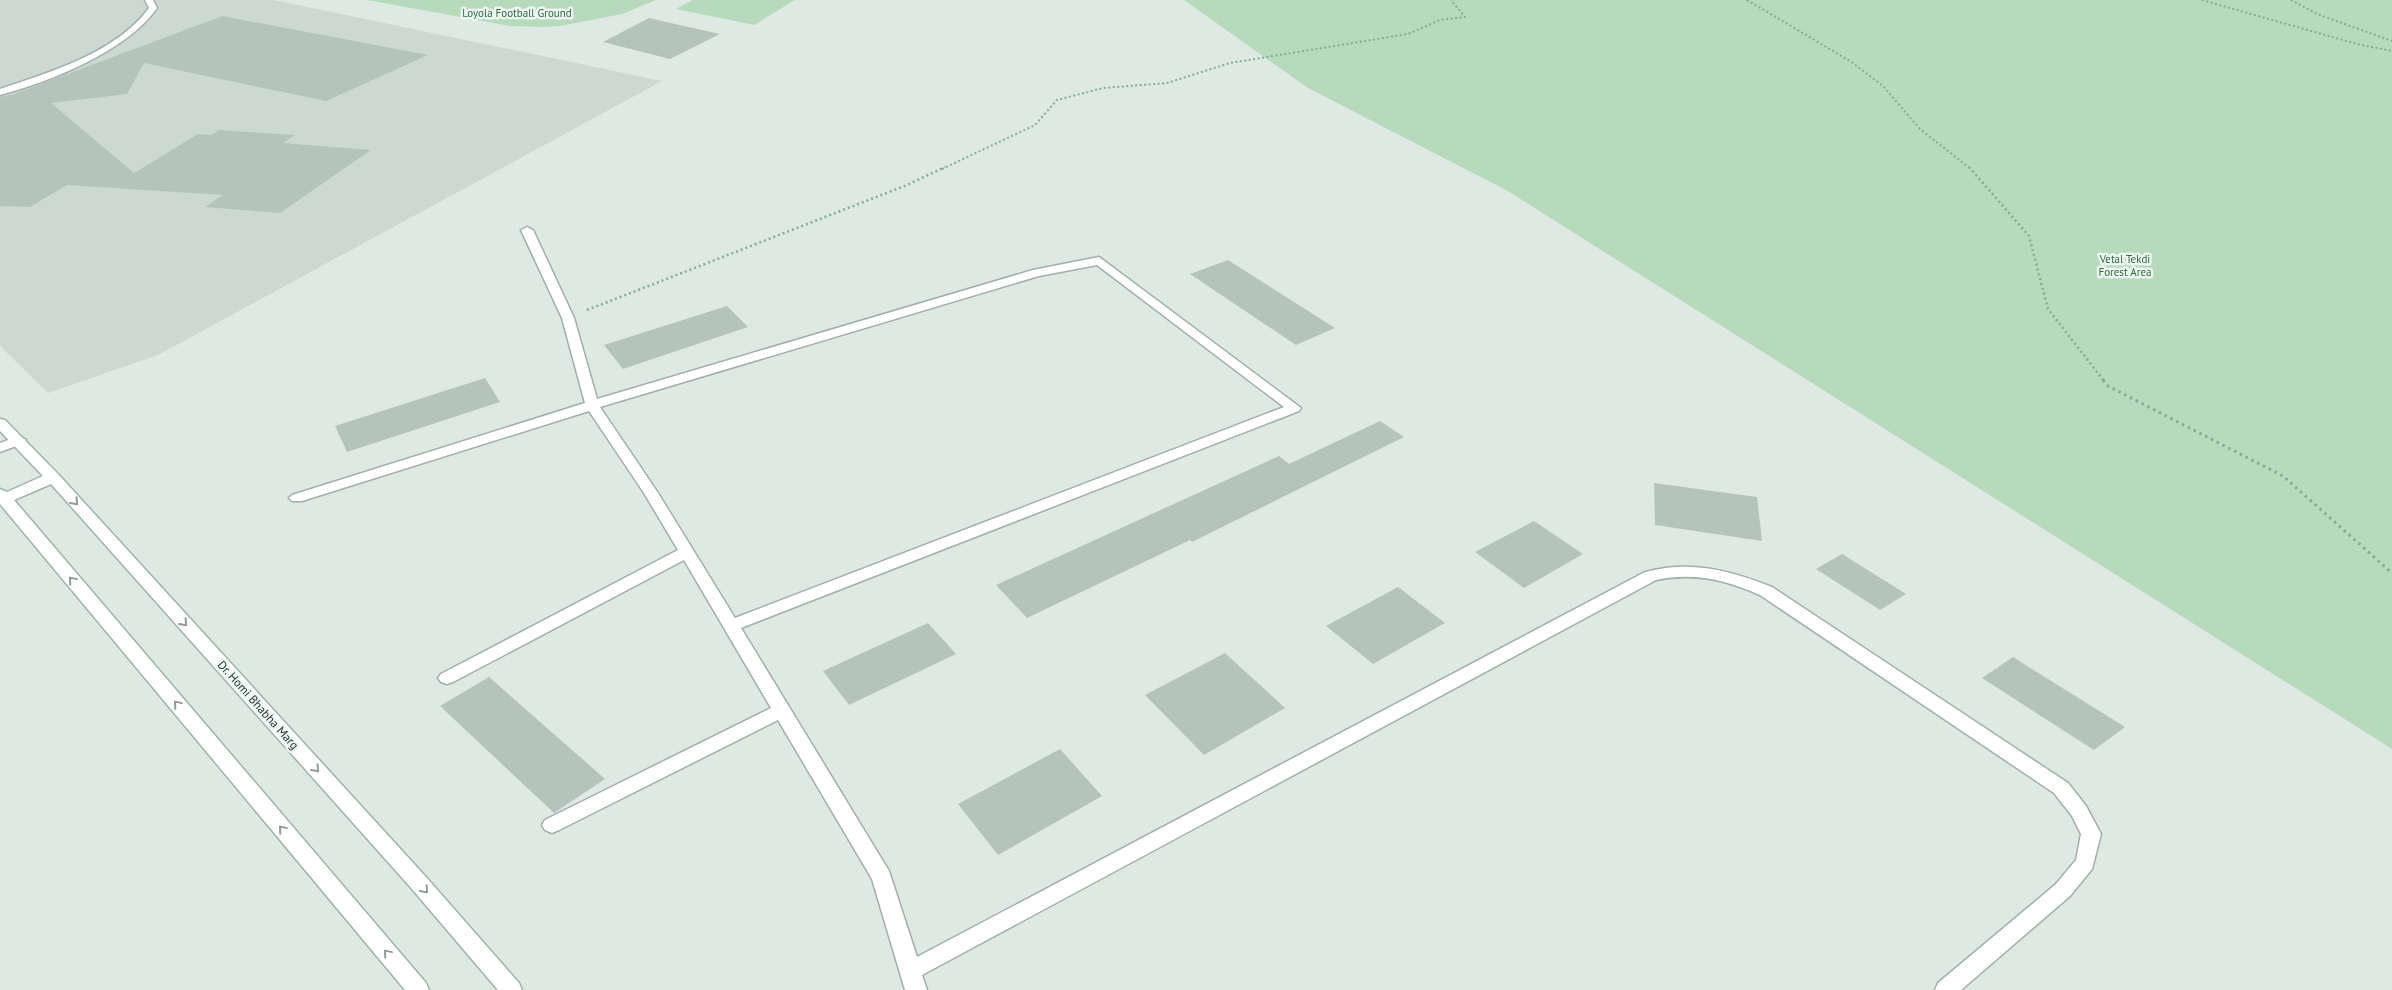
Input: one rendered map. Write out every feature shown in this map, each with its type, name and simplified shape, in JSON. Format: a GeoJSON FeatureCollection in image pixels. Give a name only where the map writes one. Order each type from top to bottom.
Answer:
{"type":"FeatureCollection","features":[{"type":"Feature","properties":{"kind":"main road"},"geometry":{"type":"LineString","coordinates":[[0,92],[67,68],[137,30],[150,16],[154,8],[149,0]]}},
{"type":"Feature","properties":{"kind":"main road"},"geometry":{"type":"LineString","coordinates":[[527,230],[568,318],[592,405],[651,493],[882,877],[916,990]]}},
{"type":"Feature","properties":{"kind":"main road"},"geometry":{"type":"LineString","coordinates":[[297,498],[592,405],[1037,273],[1099,261],[1294,408],[731,626]]}},
{"type":"Feature","properties":{"kind":"main road","name":"Dr. Homi Bhabha Marg"},"geometry":{"type":"LineString","coordinates":[[0,424],[19,440],[53,477],[405,868],[511,990]]}},
{"type":"Feature","properties":{"kind":"main road"},"geometry":{"type":"LineString","coordinates":[[0,448],[19,440]]}},
{"type":"Feature","properties":{"kind":"main road"},"geometry":{"type":"LineString","coordinates":[[53,477],[2,497],[418,990]]}},
{"type":"Feature","properties":{"kind":"main road"},"geometry":{"type":"LineString","coordinates":[[447,678],[687,552]]}},
{"type":"Feature","properties":{"kind":"main road"},"geometry":{"type":"LineString","coordinates":[[910,971],[1651,576],[1674,570],[1704,570],[1733,577],[1766,591],[2061,788],[2079,811],[2091,834],[2086,863],[2062,890],[1946,990]]}},
{"type":"Feature","properties":{"kind":"main road"},"geometry":{"type":"LineString","coordinates":[[552,825],[782,710]]}},
{"type":"Feature","properties":{"kind":"path"},"geometry":{"type":"LineString","coordinates":[[568,318],[907,185],[1035,124],[1057,100],[1103,88],[1167,83],[1230,63],[1357,44],[1408,34],[1440,20],[1465,17],[1451,0]]}},
{"type":"Feature","properties":{"kind":"path"},"geometry":{"type":"LineString","coordinates":[[1747,0],[1857,66],[1883,86],[1920,129],[1975,172],[2029,236],[2048,309],[2108,386],[2283,476],[2392,573]]}},
{"type":"Feature","properties":{"kind":"path"},"geometry":{"type":"LineString","coordinates":[[2202,0],[2357,44],[2392,50]]}},
{"type":"Feature","properties":{"kind":"path"},"geometry":{"type":"LineString","coordinates":[[2291,0],[2317,14],[2392,41]]}},
{"type":"Feature","properties":{"kind":"shaded area"},"geometry":{"type":"Polygon","coordinates":[[[0,0],[274,0],[662,81],[158,355],[48,393],[0,346],[0,0]]]}},
{"type":"Feature","properties":{"kind":"green space","name":"Loyola Football Ground"},"geometry":{"type":"Polygon","coordinates":[[[367,0],[656,0],[622,14],[560,26],[544,27],[510,26],[367,0]]]}},
{"type":"Feature","properties":{"kind":"green space"},"geometry":{"type":"Polygon","coordinates":[[[693,0],[795,0],[754,25],[676,9],[693,0]]]}},
{"type":"Feature","properties":{"kind":"green space","name":"Vetal Tekdi Forest Area"},"geometry":{"type":"Polygon","coordinates":[[[1184,0],[2392,0],[2392,749],[1506,190],[1308,88],[1184,0]]]}},
{"type":"Feature","properties":{"kind":"building"},"geometry":{"type":"Polygon","coordinates":[[[222,16],[428,55],[326,101],[144,63],[127,94],[51,103],[134,173],[198,134],[211,135],[219,130],[295,135],[283,143],[371,150],[280,213],[205,207],[223,195],[67,185],[30,207],[0,206],[0,97],[14,94],[222,16]]]}},
{"type":"Feature","properties":{"kind":"building"},"geometry":{"type":"Polygon","coordinates":[[[649,18],[720,34],[670,59],[603,42],[649,18]]]}},
{"type":"Feature","properties":{"kind":"building"},"geometry":{"type":"Polygon","coordinates":[[[1228,260],[1335,328],[1296,345],[1190,274],[1228,260]]]}},
{"type":"Feature","properties":{"kind":"building"},"geometry":{"type":"Polygon","coordinates":[[[727,306],[748,327],[623,369],[604,345],[727,306]]]}},
{"type":"Feature","properties":{"kind":"building"},"geometry":{"type":"Polygon","coordinates":[[[485,378],[500,402],[347,452],[335,426],[485,378]]]}},
{"type":"Feature","properties":{"kind":"building"},"geometry":{"type":"Polygon","coordinates":[[[1380,421],[1404,437],[1192,542],[1190,540],[1027,618],[996,585],[1279,456],[1289,464],[1380,421]]]}},
{"type":"Feature","properties":{"kind":"building"},"geometry":{"type":"Polygon","coordinates":[[[1654,483],[1757,497],[1762,541],[1655,525],[1654,483]]]}},
{"type":"Feature","properties":{"kind":"building"},"geometry":{"type":"Polygon","coordinates":[[[1534,521],[1583,554],[1524,588],[1475,552],[1534,521]]]}},
{"type":"Feature","properties":{"kind":"building"},"geometry":{"type":"Polygon","coordinates":[[[1842,554],[1906,594],[1880,610],[1816,569],[1842,554]]]}},
{"type":"Feature","properties":{"kind":"building"},"geometry":{"type":"Polygon","coordinates":[[[1398,587],[1445,623],[1373,664],[1326,626],[1398,587]]]}},
{"type":"Feature","properties":{"kind":"building"},"geometry":{"type":"Polygon","coordinates":[[[928,623],[956,654],[849,705],[823,671],[928,623]]]}},
{"type":"Feature","properties":{"kind":"building"},"geometry":{"type":"Polygon","coordinates":[[[1225,653],[1285,708],[1204,755],[1145,695],[1225,653]]]}},
{"type":"Feature","properties":{"kind":"building"},"geometry":{"type":"Polygon","coordinates":[[[2013,657],[2125,727],[2094,750],[1982,678],[2013,657]]]}},
{"type":"Feature","properties":{"kind":"building"},"geometry":{"type":"Polygon","coordinates":[[[489,677],[605,779],[554,813],[440,706],[489,677]]]}},
{"type":"Feature","properties":{"kind":"building"},"geometry":{"type":"Polygon","coordinates":[[[1060,749],[1102,796],[998,855],[958,804],[1060,749]]]}}]}
